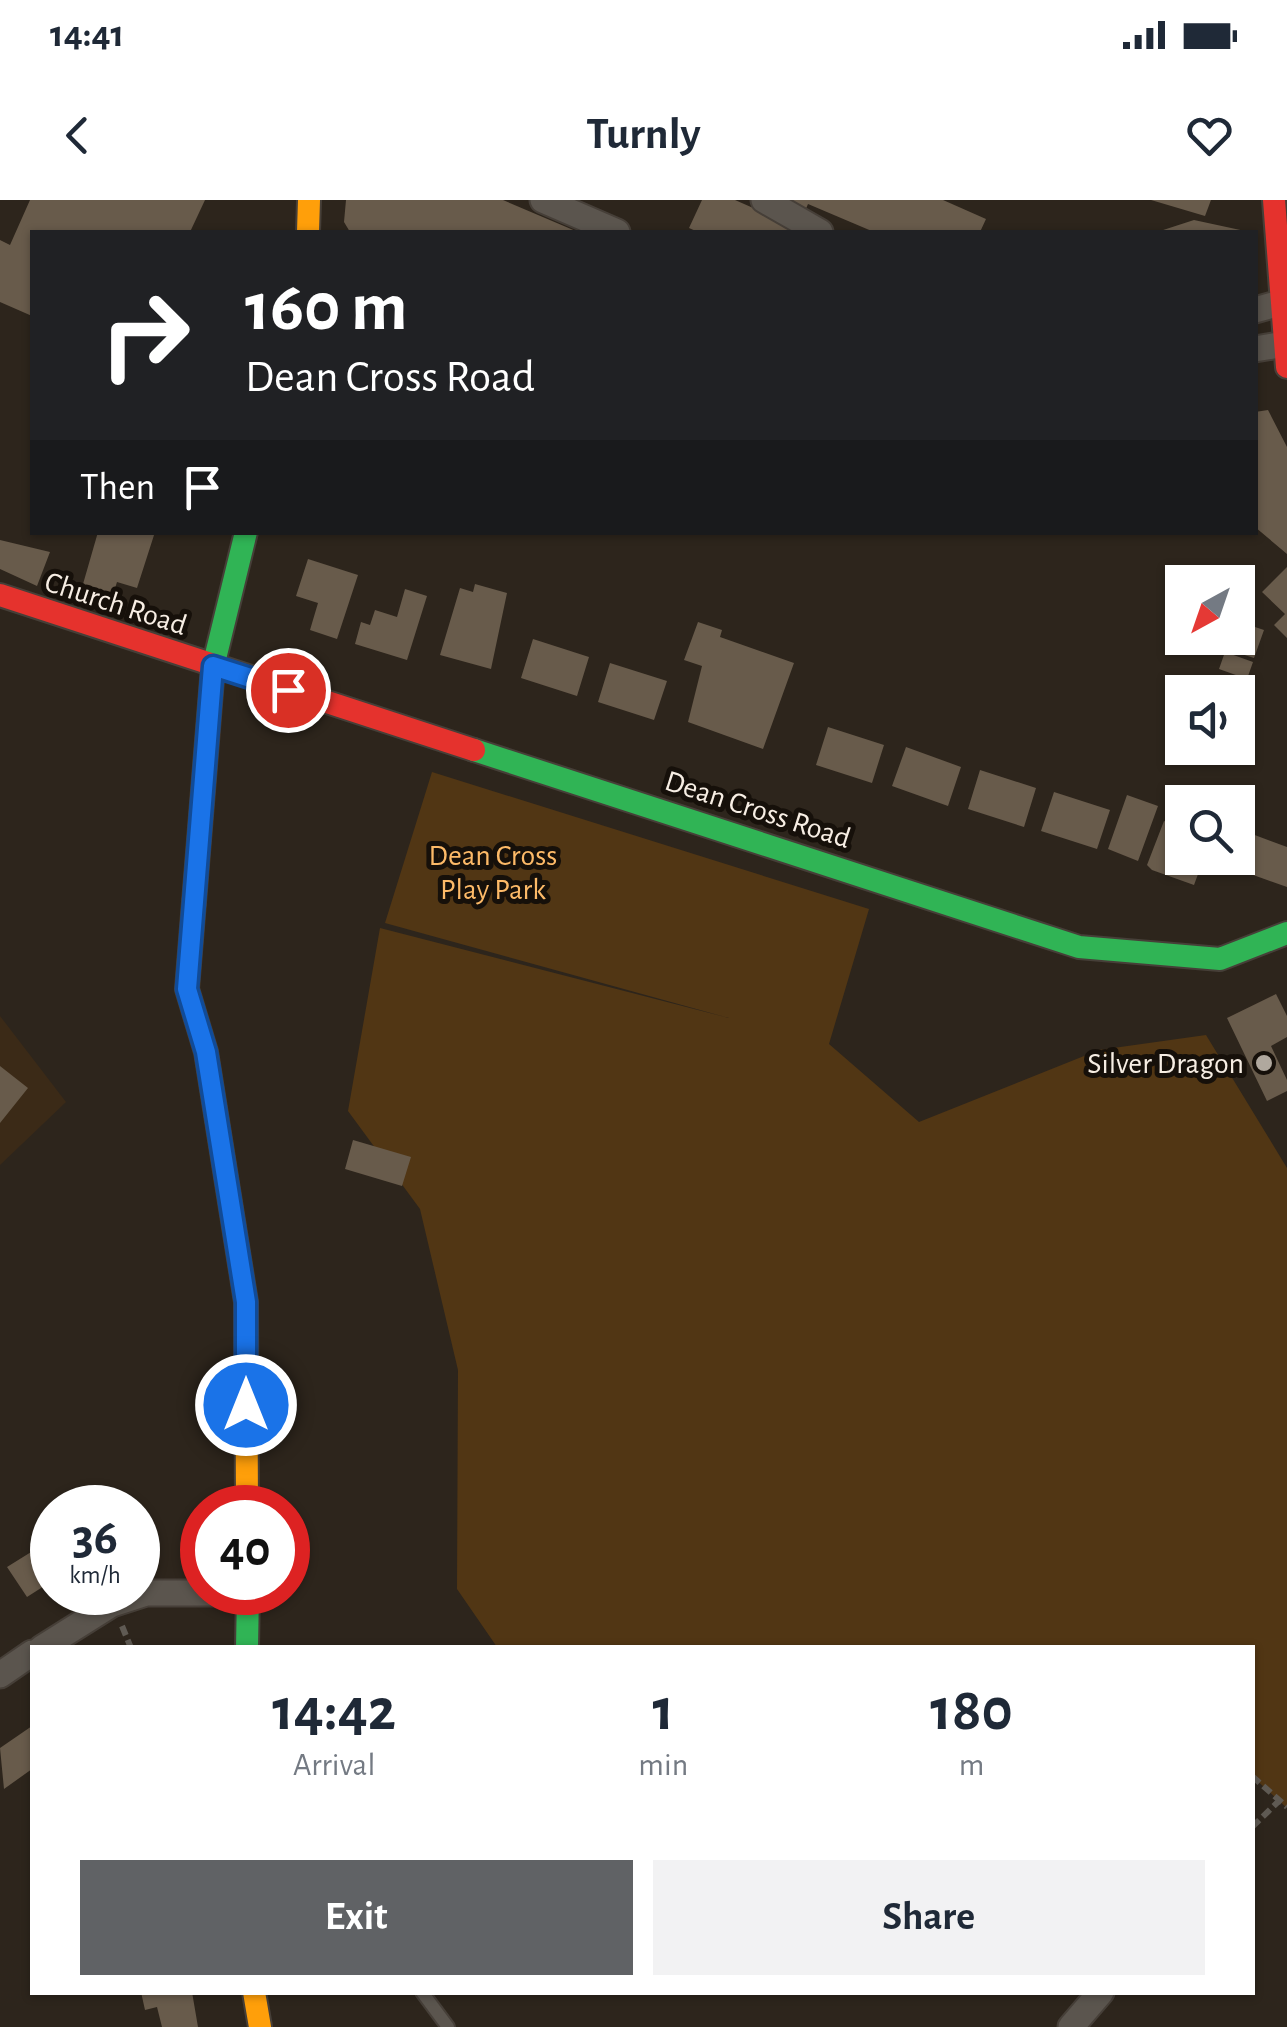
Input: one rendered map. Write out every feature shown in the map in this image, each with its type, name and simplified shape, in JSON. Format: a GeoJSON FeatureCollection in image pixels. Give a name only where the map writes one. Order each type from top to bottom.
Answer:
{"type":"FeatureCollection","features":[{"type":"Feature","properties":{"kind":"street"},"geometry":{"type":"LineString","coordinates":[[308,230],[310,200]]}},
{"type":"Feature","properties":{"kind":"street"},"geometry":{"type":"LineString","coordinates":[[542,200],[612,230]]}},
{"type":"Feature","properties":{"kind":"street"},"geometry":{"type":"LineString","coordinates":[[764,200],[816,230]]}},
{"type":"Feature","properties":{"kind":"street"},"geometry":{"type":"LineString","coordinates":[[1258,350],[1286,356],[1274,200]]}},
{"type":"Feature","properties":{"kind":"street"},"geometry":{"type":"LineString","coordinates":[[1258,309],[1284,302]]}},
{"type":"Feature","properties":{"kind":"street"},"geometry":{"type":"LineString","coordinates":[[245,535],[213,666],[187,989],[206,1052],[246,1302],[247,1485]]}},
{"type":"Feature","properties":{"kind":"street","name":"Church Road"},"geometry":{"type":"LineString","coordinates":[[0,595],[213,666]]}},
{"type":"Feature","properties":{"kind":"street","name":"Dean Cross Road"},"geometry":{"type":"LineString","coordinates":[[213,666],[1079,946],[1220,959],[1287,933]]}},
{"type":"Feature","properties":{"kind":"street"},"geometry":{"type":"LineString","coordinates":[[47,1645],[112,1604],[146,1593],[180,1593]]}},
{"type":"Feature","properties":{"kind":"street"},"geometry":{"type":"LineString","coordinates":[[247,1645],[248,1615]]}},
{"type":"Feature","properties":{"kind":"street"},"geometry":{"type":"LineString","coordinates":[[0,1675],[30,1655]]}},
{"type":"Feature","properties":{"kind":"street"},"geometry":{"type":"LineString","coordinates":[[255,1995],[260,2027]]}},
{"type":"Feature","properties":{"kind":"street"},"geometry":{"type":"LineString","coordinates":[[1071,2027],[1098,1995]]}},
{"type":"Feature","properties":{"kind":"lane"},"geometry":{"type":"LineString","coordinates":[[424,1995],[448,2027]]}},
{"type":"Feature","properties":{"kind":"path"},"geometry":{"type":"LineString","coordinates":[[1255,1779],[1287,1807]]}},
{"type":"Feature","properties":{"kind":"path"},"geometry":{"type":"LineString","coordinates":[[1255,1824],[1280,1800]]}},
{"type":"Feature","properties":{"kind":"shaded area"},"geometry":{"type":"Polygon","coordinates":[[[0,1016],[66,1102],[0,1165],[0,1016]]]}},
{"type":"Feature","properties":{"kind":"green space","name":"Dean Cross Play Park"},"geometry":{"type":"Polygon","coordinates":[[[432,772],[869,909],[829,1044],[919,1122],[1099,1050],[1206,1035],[1287,1168],[1287,1808],[1255,1779],[1255,1645],[496,1645],[457,1589],[458,1370],[420,1209],[348,1111],[380,928],[729,1018],[385,923],[432,772]]]}},
{"type":"Feature","properties":{"kind":"building"},"geometry":{"type":"Polygon","coordinates":[[[30,200],[205,200],[191,230],[30,230],[30,315],[0,302],[0,240],[10,245],[30,200]]]}},
{"type":"Feature","properties":{"kind":"building"},"geometry":{"type":"Polygon","coordinates":[[[346,200],[503,200],[573,230],[349,230],[344,222],[346,200]]]}},
{"type":"Feature","properties":{"kind":"building"},"geometry":{"type":"Polygon","coordinates":[[[702,200],[735,200],[794,226],[792,230],[689,228],[702,200]]]}},
{"type":"Feature","properties":{"kind":"building"},"geometry":{"type":"Polygon","coordinates":[[[778,200],[943,200],[986,219],[981,230],[869,230],[808,204],[805,211],[778,200]]]}},
{"type":"Feature","properties":{"kind":"building"},"geometry":{"type":"Polygon","coordinates":[[[1151,200],[1211,200],[1205,216],[1151,200]]]}},
{"type":"Feature","properties":{"kind":"building"},"geometry":{"type":"Polygon","coordinates":[[[1194,220],[1240,230],[1163,230],[1194,220]]]}},
{"type":"Feature","properties":{"kind":"building"},"geometry":{"type":"Polygon","coordinates":[[[1268,410],[1287,447],[1287,554],[1258,530],[1258,412],[1268,410]]]}},
{"type":"Feature","properties":{"kind":"building"},"geometry":{"type":"Polygon","coordinates":[[[97,535],[154,535],[137,588],[117,582],[111,601],[81,591],[97,535]]]}},
{"type":"Feature","properties":{"kind":"building"},"geometry":{"type":"Polygon","coordinates":[[[0,540],[50,552],[37,586],[0,569],[0,540]]]}},
{"type":"Feature","properties":{"kind":"building"},"geometry":{"type":"Polygon","coordinates":[[[308,559],[358,575],[337,639],[310,630],[318,603],[296,596],[308,559]]]}},
{"type":"Feature","properties":{"kind":"building"},"geometry":{"type":"Polygon","coordinates":[[[1287,567],[1287,638],[1274,625],[1285,614],[1262,592],[1287,567]]]}},
{"type":"Feature","properties":{"kind":"building"},"geometry":{"type":"Polygon","coordinates":[[[475,584],[507,593],[491,669],[440,655],[460,588],[473,592],[475,584]]]}},
{"type":"Feature","properties":{"kind":"building"},"geometry":{"type":"Polygon","coordinates":[[[405,589],[427,596],[407,660],[355,644],[361,622],[370,625],[375,610],[397,617],[405,589]]]}},
{"type":"Feature","properties":{"kind":"building"},"geometry":{"type":"Polygon","coordinates":[[[698,622],[722,630],[720,637],[794,663],[763,749],[688,722],[702,666],[684,660],[698,622]]]}},
{"type":"Feature","properties":{"kind":"building"},"geometry":{"type":"Polygon","coordinates":[[[1255,627],[1264,630],[1254,658],[1245,655],[1255,655],[1255,627]]]}},
{"type":"Feature","properties":{"kind":"building"},"geometry":{"type":"Polygon","coordinates":[[[533,639],[589,657],[577,696],[521,678],[533,639]]]}},
{"type":"Feature","properties":{"kind":"building"},"geometry":{"type":"Polygon","coordinates":[[[1224,655],[1253,662],[1248,675],[1219,669],[1224,655]]]}},
{"type":"Feature","properties":{"kind":"building"},"geometry":{"type":"Polygon","coordinates":[[[610,663],[667,681],[654,720],[598,702],[610,663]]]}},
{"type":"Feature","properties":{"kind":"building"},"geometry":{"type":"Polygon","coordinates":[[[828,727],[884,745],[872,783],[816,765],[828,727]]]}},
{"type":"Feature","properties":{"kind":"building"},"geometry":{"type":"Polygon","coordinates":[[[906,747],[961,767],[948,806],[892,786],[906,747]]]}},
{"type":"Feature","properties":{"kind":"building"},"geometry":{"type":"Polygon","coordinates":[[[980,770],[1036,788],[1024,827],[968,809],[980,770]]]}},
{"type":"Feature","properties":{"kind":"building"},"geometry":{"type":"Polygon","coordinates":[[[1054,792],[1110,810],[1097,849],[1041,831],[1054,792]]]}},
{"type":"Feature","properties":{"kind":"building"},"geometry":{"type":"Polygon","coordinates":[[[1127,795],[1158,806],[1138,861],[1108,849],[1127,795]]]}},
{"type":"Feature","properties":{"kind":"building"},"geometry":{"type":"Polygon","coordinates":[[[1164,821],[1165,821],[1165,875],[1147,865],[1164,821]]]}},
{"type":"Feature","properties":{"kind":"building"},"geometry":{"type":"Polygon","coordinates":[[[1255,835],[1287,847],[1287,887],[1253,875],[1255,835]]]}},
{"type":"Feature","properties":{"kind":"building"},"geometry":{"type":"Polygon","coordinates":[[[1166,875],[1198,875],[1194,885],[1166,875]]]}},
{"type":"Feature","properties":{"kind":"building","name":"Silver Dragon"},"geometry":{"type":"Polygon","coordinates":[[[1276,994],[1287,1016],[1287,1037],[1271,1046],[1287,1080],[1287,1091],[1267,1101],[1227,1018],[1276,994]]]}},
{"type":"Feature","properties":{"kind":"building"},"geometry":{"type":"Polygon","coordinates":[[[0,1066],[28,1088],[0,1123],[0,1066]]]}},
{"type":"Feature","properties":{"kind":"building"},"geometry":{"type":"Polygon","coordinates":[[[353,1140],[411,1157],[402,1186],[345,1169],[353,1140]]]}},
{"type":"Feature","properties":{"kind":"building"},"geometry":{"type":"Polygon","coordinates":[[[30,1553],[30,1595],[27,1597],[7,1567],[30,1553]]]}},
{"type":"Feature","properties":{"kind":"building"},"geometry":{"type":"Polygon","coordinates":[[[30,1727],[30,1770],[4,1789],[0,1748],[30,1727]]]}},
{"type":"Feature","properties":{"kind":"building"},"geometry":{"type":"Polygon","coordinates":[[[142,1995],[193,1995],[198,2027],[162,2027],[157,2007],[145,2010],[142,1995]]]}},
{"type":"Feature","properties":{"kind":"traffic: fast"},"geometry":{"type":"LineString","coordinates":[[194,902],[213,667],[245,535]]}},
{"type":"Feature","properties":{"kind":"traffic: fast"},"geometry":{"type":"LineString","coordinates":[[474,750],[1079,947],[1220,959],[1287,933]]}},
{"type":"Feature","properties":{"kind":"traffic: fast"},"geometry":{"type":"LineString","coordinates":[[247,1645],[248,1615]]}},
{"type":"Feature","properties":{"kind":"traffic: slow"},"geometry":{"type":"LineString","coordinates":[[308,230],[309,200]]}},
{"type":"Feature","properties":{"kind":"traffic: slow"},"geometry":{"type":"LineString","coordinates":[[194,902],[187,989],[206,1052],[246,1302],[247,1485]]}},
{"type":"Feature","properties":{"kind":"traffic: slow"},"geometry":{"type":"LineString","coordinates":[[255,1995],[260,2027]]}},
{"type":"Feature","properties":{"kind":"traffic: jam"},"geometry":{"type":"LineString","coordinates":[[1274,200],[1287,367]]}},
{"type":"Feature","properties":{"kind":"traffic: jam"},"geometry":{"type":"LineString","coordinates":[[0,595],[474,750]]}},
{"type":"Feature","properties":{"kind":"place","name":"Silver Dragon"},"geometry":{"type":"Point","coordinates":[1264,1063]}},
{"type":"Feature","properties":{"kind":"route"},"geometry":{"type":"LineString","coordinates":[[246,1405],[246,1302],[206,1052],[187,989],[213,666],[288,690]]}}]}
